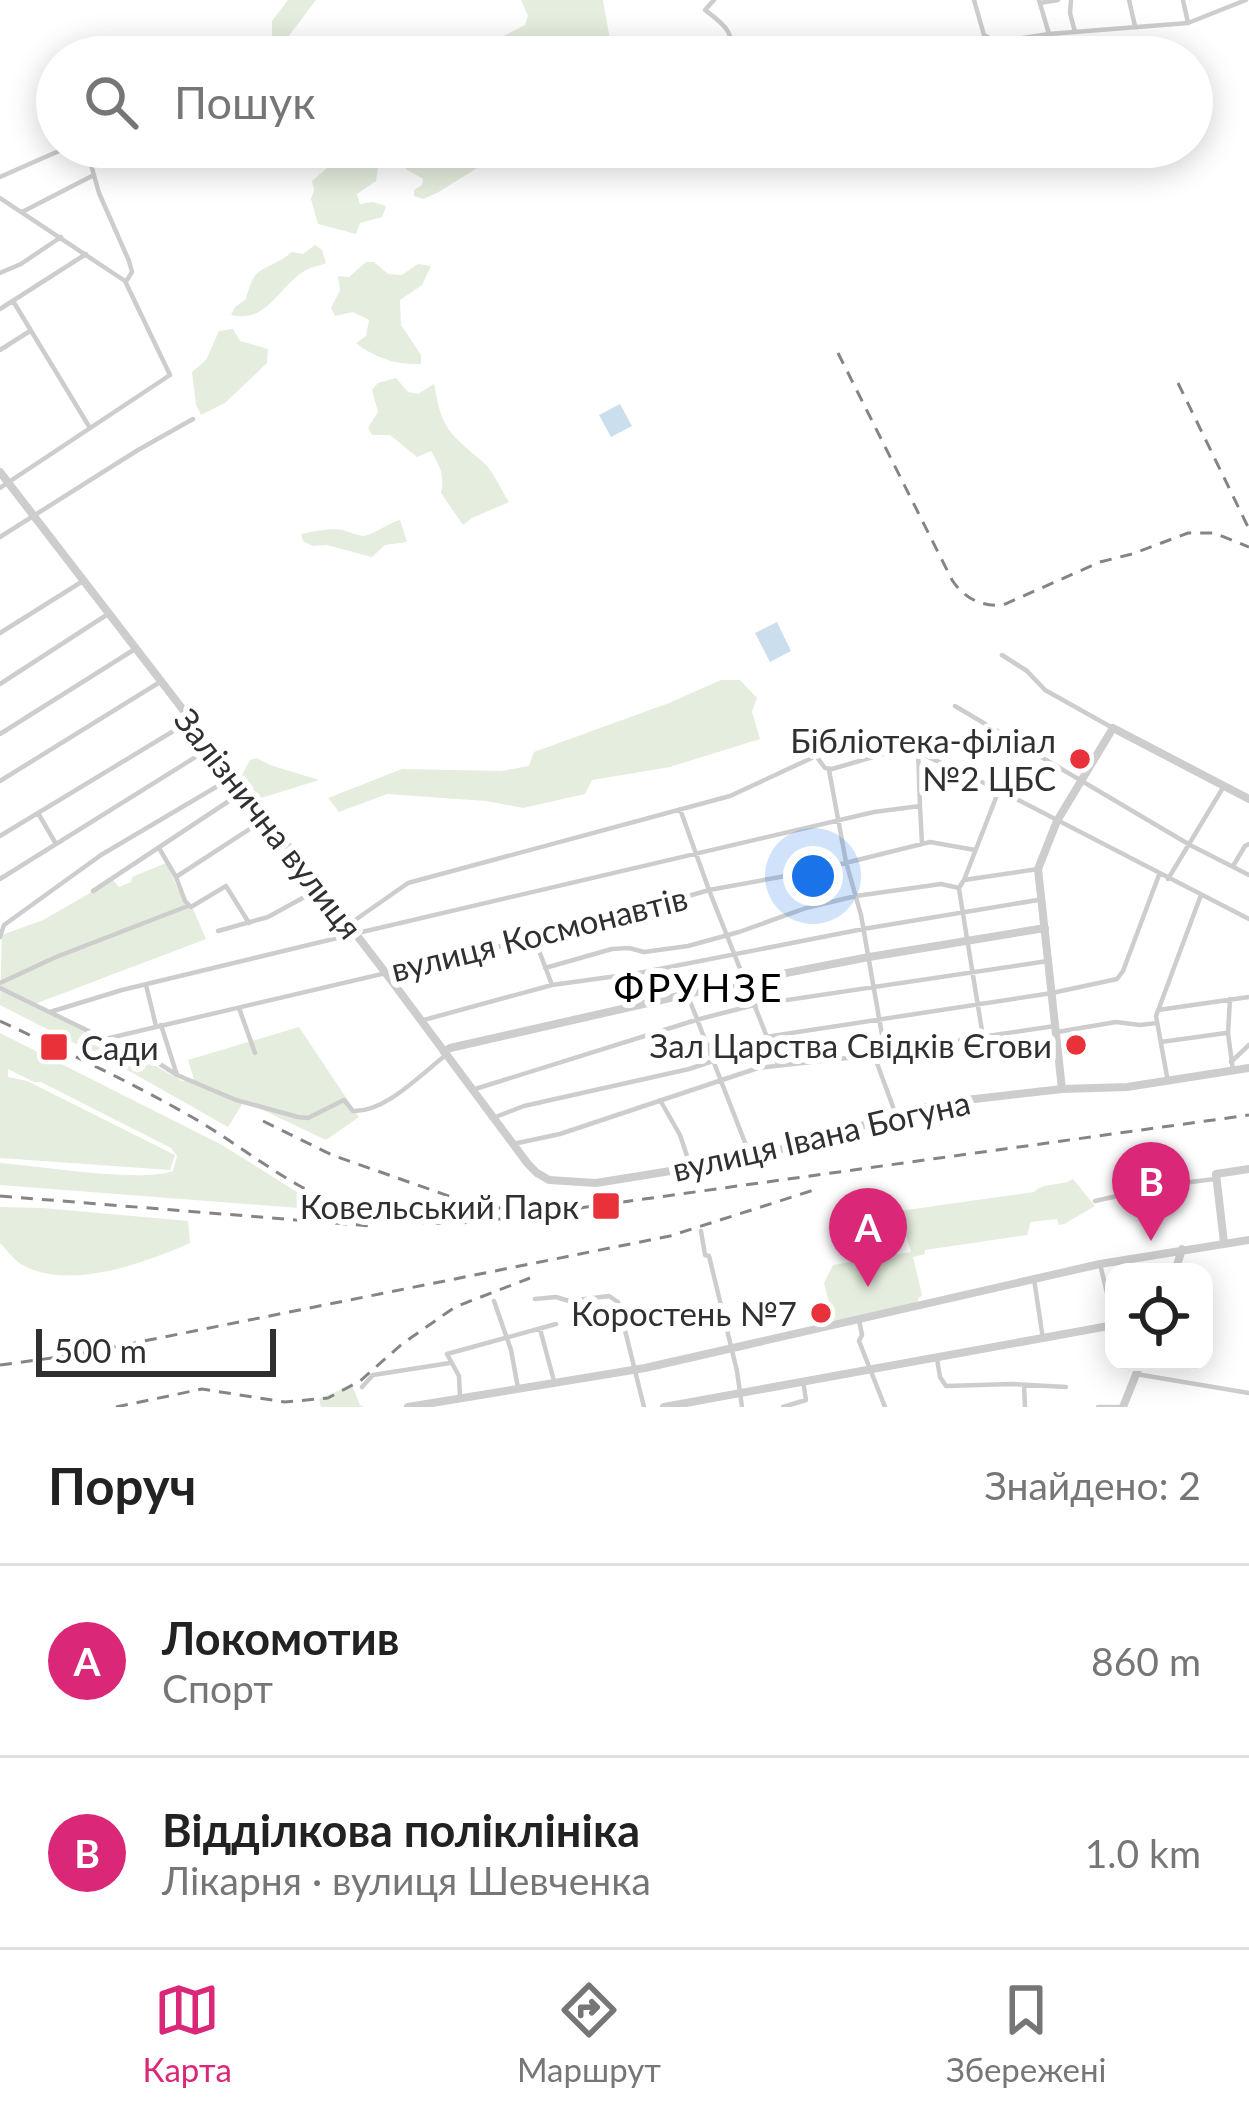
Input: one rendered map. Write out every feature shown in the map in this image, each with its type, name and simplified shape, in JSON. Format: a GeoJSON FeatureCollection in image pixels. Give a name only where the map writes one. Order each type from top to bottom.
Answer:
{"type":"FeatureCollection","features":[{"type":"Feature","properties":{"kind":"street"},"geometry":{"type":"LineString","coordinates":[[714,0],[705,10],[720,20],[730,36]]}},
{"type":"Feature","properties":{"kind":"street"},"geometry":{"type":"LineString","coordinates":[[974,0],[987,36]]}},
{"type":"Feature","properties":{"kind":"street"},"geometry":{"type":"LineString","coordinates":[[1049,34],[1040,1],[1058,0]]}},
{"type":"Feature","properties":{"kind":"street"},"geometry":{"type":"LineString","coordinates":[[1071,0],[1075,32]]}},
{"type":"Feature","properties":{"kind":"street"},"geometry":{"type":"LineString","coordinates":[[1129,0],[1135,26]]}},
{"type":"Feature","properties":{"kind":"street"},"geometry":{"type":"LineString","coordinates":[[1183,0],[1188,23]]}},
{"type":"Feature","properties":{"kind":"street"},"geometry":{"type":"LineString","coordinates":[[1036,36],[1188,23],[1246,0]]}},
{"type":"Feature","properties":{"kind":"street"},"geometry":{"type":"LineString","coordinates":[[0,177],[36,161]]}},
{"type":"Feature","properties":{"kind":"street"},"geometry":{"type":"LineString","coordinates":[[92,168],[132,272],[125,281]]}},
{"type":"Feature","properties":{"kind":"street"},"geometry":{"type":"LineString","coordinates":[[22,212],[94,175]]}},
{"type":"Feature","properties":{"kind":"street"},"geometry":{"type":"LineString","coordinates":[[0,198],[125,281],[170,375],[4,486]]}},
{"type":"Feature","properties":{"kind":"street"},"geometry":{"type":"LineString","coordinates":[[0,273],[62,237]]}},
{"type":"Feature","properties":{"kind":"street"},"geometry":{"type":"LineString","coordinates":[[0,309],[86,254]]}},
{"type":"Feature","properties":{"kind":"street"},"geometry":{"type":"LineString","coordinates":[[13,301],[90,428]]}},
{"type":"Feature","properties":{"kind":"street"},"geometry":{"type":"LineString","coordinates":[[0,350],[31,331]]}},
{"type":"Feature","properties":{"kind":"street"},"geometry":{"type":"LineString","coordinates":[[0,536],[194,419]]}},
{"type":"Feature","properties":{"kind":"street","name":"Залізнична вулиця"},"geometry":{"type":"LineString","coordinates":[[0,472],[4,486],[33,515],[537,1173]]}},
{"type":"Feature","properties":{"kind":"street"},"geometry":{"type":"LineString","coordinates":[[0,632],[82,581]]}},
{"type":"Feature","properties":{"kind":"street"},"geometry":{"type":"LineString","coordinates":[[0,684],[108,614]]}},
{"type":"Feature","properties":{"kind":"street"},"geometry":{"type":"LineString","coordinates":[[0,734],[135,650]]}},
{"type":"Feature","properties":{"kind":"street"},"geometry":{"type":"LineString","coordinates":[[1002,655],[1045,690],[1249,799]]}},
{"type":"Feature","properties":{"kind":"street"},"geometry":{"type":"LineString","coordinates":[[0,781],[160,682]]}},
{"type":"Feature","properties":{"kind":"street"},"geometry":{"type":"LineString","coordinates":[[955,706],[1249,875]]}},
{"type":"Feature","properties":{"kind":"street"},"geometry":{"type":"LineString","coordinates":[[0,836],[190,721]]}},
{"type":"Feature","properties":{"kind":"street"},"geometry":{"type":"LineString","coordinates":[[1062,1089],[1038,869],[1057,821],[1113,728]]}},
{"type":"Feature","properties":{"kind":"street"},"geometry":{"type":"LineString","coordinates":[[0,879],[211,748]]}},
{"type":"Feature","properties":{"kind":"street"},"geometry":{"type":"LineString","coordinates":[[829,769],[902,748],[918,750],[1249,919]]}},
{"type":"Feature","properties":{"kind":"street"},"geometry":{"type":"LineString","coordinates":[[918,750],[922,844]]}},
{"type":"Feature","properties":{"kind":"street"},"geometry":{"type":"LineString","coordinates":[[348,925],[408,883],[743,791],[816,756],[829,769],[885,1052]]}},
{"type":"Feature","properties":{"kind":"street"},"geometry":{"type":"LineString","coordinates":[[0,937],[4,925],[101,855],[232,777]]}},
{"type":"Feature","properties":{"kind":"street"},"geometry":{"type":"LineString","coordinates":[[1168,879],[1224,786]]}},
{"type":"Feature","properties":{"kind":"street"},"geometry":{"type":"LineString","coordinates":[[983,1037],[959,888],[999,790]]}},
{"type":"Feature","properties":{"kind":"street"},"geometry":{"type":"LineString","coordinates":[[93,891],[244,791]]}},
{"type":"Feature","properties":{"kind":"street"},"geometry":{"type":"LineString","coordinates":[[50,1012],[355,934],[838,820],[920,806]]}},
{"type":"Feature","properties":{"kind":"street"},"geometry":{"type":"LineString","coordinates":[[680,809],[778,1065]]}},
{"type":"Feature","properties":{"kind":"street"},"geometry":{"type":"LineString","coordinates":[[38,813],[56,844]]}},
{"type":"Feature","properties":{"kind":"street"},"geometry":{"type":"LineString","coordinates":[[176,877],[265,819]]}},
{"type":"Feature","properties":{"kind":"street","name":"вулиця Космонавтів"},"geometry":{"type":"LineString","coordinates":[[105,1039],[586,926],[709,890],[922,844],[975,850]]}},
{"type":"Feature","properties":{"kind":"street"},"geometry":{"type":"LineString","coordinates":[[1233,866],[1249,844]]}},
{"type":"Feature","properties":{"kind":"street"},"geometry":{"type":"LineString","coordinates":[[159,848],[188,906]]}},
{"type":"Feature","properties":{"kind":"street"},"geometry":{"type":"LineString","coordinates":[[964,880],[1038,869]]}},
{"type":"Feature","properties":{"kind":"street"},"geometry":{"type":"LineString","coordinates":[[707,1046],[1052,993],[1121,976],[1160,875]]}},
{"type":"Feature","properties":{"kind":"street"},"geometry":{"type":"LineString","coordinates":[[545,968],[612,950],[656,952],[727,936],[856,896],[941,884],[959,888]]}},
{"type":"Feature","properties":{"kind":"street"},"geometry":{"type":"LineString","coordinates":[[0,986],[56,957],[194,906],[226,886],[249,923]]}},
{"type":"Feature","properties":{"kind":"street"},"geometry":{"type":"LineString","coordinates":[[218,931],[268,917],[319,889]]}},
{"type":"Feature","properties":{"kind":"street"},"geometry":{"type":"LineString","coordinates":[[1168,1082],[1158,1010],[1201,895]]}},
{"type":"Feature","properties":{"kind":"street"},"geometry":{"type":"LineString","coordinates":[[420,1021],[552,985],[1041,899]]}},
{"type":"Feature","properties":{"kind":"street"},"geometry":{"type":"LineString","coordinates":[[0,986],[144,1054],[177,1075],[236,1100],[308,1118],[344,1100],[352,1111],[367,1110],[415,1082],[450,1048],[745,981],[1045,928]]}},
{"type":"Feature","properties":{"kind":"street"},"geometry":{"type":"LineString","coordinates":[[534,938],[552,985]]}},
{"type":"Feature","properties":{"kind":"street"},"geometry":{"type":"LineString","coordinates":[[472,1090],[754,1005],[1048,961]]}},
{"type":"Feature","properties":{"kind":"street"},"geometry":{"type":"LineString","coordinates":[[146,985],[177,1075]]}},
{"type":"Feature","properties":{"kind":"street"},"geometry":{"type":"LineString","coordinates":[[688,996],[751,1158]]}},
{"type":"Feature","properties":{"kind":"street"},"geometry":{"type":"LineString","coordinates":[[1158,1010],[1249,997]]}},
{"type":"Feature","properties":{"kind":"street"},"geometry":{"type":"LineString","coordinates":[[1230,999],[1232,1066]]}},
{"type":"Feature","properties":{"kind":"street"},"geometry":{"type":"LineString","coordinates":[[239,1007],[255,1053]]}},
{"type":"Feature","properties":{"kind":"street"},"geometry":{"type":"LineString","coordinates":[[960,1040],[1115,1022],[1157,1023]]}},
{"type":"Feature","properties":{"kind":"street"},"geometry":{"type":"LineString","coordinates":[[1161,1042],[1228,1033]]}},
{"type":"Feature","properties":{"kind":"street"},"geometry":{"type":"LineString","coordinates":[[513,1144],[560,1134],[778,1065],[928,1045]]}},
{"type":"Feature","properties":{"kind":"street"},"geometry":{"type":"LineString","coordinates":[[1232,1066],[1249,1045]]}},
{"type":"Feature","properties":{"kind":"street"},"geometry":{"type":"LineString","coordinates":[[874,1055],[896,1115]]}},
{"type":"Feature","properties":{"kind":"street"},"geometry":{"type":"LineString","coordinates":[[494,1118],[524,1106],[713,1061]]}},
{"type":"Feature","properties":{"kind":"street","name":"вулиця Івана Богуна"},"geometry":{"type":"LineString","coordinates":[[537,1173],[549,1180],[596,1183],[751,1158],[942,1103],[1168,1082],[1232,1066],[1249,1068]]}},
{"type":"Feature","properties":{"kind":"street"},"geometry":{"type":"LineString","coordinates":[[660,1100],[680,1135],[691,1168]]}},
{"type":"Feature","properties":{"kind":"street"},"geometry":{"type":"LineString","coordinates":[[1095,1201],[1249,1169]]}},
{"type":"Feature","properties":{"kind":"street"},"geometry":{"type":"LineString","coordinates":[[1215,1178],[1224,1243]]}},
{"type":"Feature","properties":{"kind":"street"},"geometry":{"type":"LineString","coordinates":[[700,1231],[705,1255],[710,1256],[742,1407]]}},
{"type":"Feature","properties":{"kind":"street"},"geometry":{"type":"LineString","coordinates":[[408,1407],[634,1370],[1100,1264],[1249,1240]]}},
{"type":"Feature","properties":{"kind":"street"},"geometry":{"type":"LineString","coordinates":[[1177,1263],[1182,1249]]}},
{"type":"Feature","properties":{"kind":"street"},"geometry":{"type":"LineString","coordinates":[[1100,1264],[1105,1286]]}},
{"type":"Feature","properties":{"kind":"street"},"geometry":{"type":"LineString","coordinates":[[1034,1279],[1043,1340]]}},
{"type":"Feature","properties":{"kind":"street"},"geometry":{"type":"LineString","coordinates":[[535,1299],[615,1298],[644,1407]]}},
{"type":"Feature","properties":{"kind":"street"},"geometry":{"type":"LineString","coordinates":[[494,1301],[518,1388]]}},
{"type":"Feature","properties":{"kind":"street"},"geometry":{"type":"LineString","coordinates":[[859,1320],[859,1341],[885,1407]]}},
{"type":"Feature","properties":{"kind":"street"},"geometry":{"type":"LineString","coordinates":[[460,1398],[459,1376],[447,1354],[556,1324]]}},
{"type":"Feature","properties":{"kind":"street"},"geometry":{"type":"LineString","coordinates":[[664,1407],[1105,1327]]}},
{"type":"Feature","properties":{"kind":"street"},"geometry":{"type":"LineString","coordinates":[[540,1329],[554,1382]]}},
{"type":"Feature","properties":{"kind":"street"},"geometry":{"type":"LineString","coordinates":[[937,1358],[946,1386],[1066,1387]]}},
{"type":"Feature","properties":{"kind":"street"},"geometry":{"type":"LineString","coordinates":[[362,1387],[373,1375],[450,1363]]}},
{"type":"Feature","properties":{"kind":"street"},"geometry":{"type":"LineString","coordinates":[[1098,1407],[1123,1407],[1137,1371]]}},
{"type":"Feature","properties":{"kind":"street"},"geometry":{"type":"LineString","coordinates":[[1136,1374],[1249,1393]]}},
{"type":"Feature","properties":{"kind":"street"},"geometry":{"type":"LineString","coordinates":[[783,1407],[806,1400],[803,1381]]}},
{"type":"Feature","properties":{"kind":"street"},"geometry":{"type":"LineString","coordinates":[[1024,1385],[1025,1407]]}},
{"type":"Feature","properties":{"kind":"green space"},"geometry":{"type":"Polygon","coordinates":[[[288,0],[316,0],[289,36],[272,36],[272,21],[288,0]]]}},
{"type":"Feature","properties":{"kind":"green space"},"geometry":{"type":"Polygon","coordinates":[[[521,0],[603,0],[609,36],[504,36],[525,25],[528,16],[521,0]]]}},
{"type":"Feature","properties":{"kind":"green space"},"geometry":{"type":"Polygon","coordinates":[[[327,168],[378,168],[376,181],[357,194],[360,204],[386,206],[382,217],[360,223],[356,234],[318,224],[312,181],[327,168]]]}},
{"type":"Feature","properties":{"kind":"green space"},"geometry":{"type":"Polygon","coordinates":[[[477,168],[423,199],[414,196],[414,190],[423,179],[406,169],[477,168]]]}},
{"type":"Feature","properties":{"kind":"green space"},"geometry":{"type":"Polygon","coordinates":[[[315,245],[326,263],[296,277],[264,309],[231,315],[246,299],[257,273],[292,252],[303,254],[315,245]]]}},
{"type":"Feature","properties":{"kind":"green space"},"geometry":{"type":"Polygon","coordinates":[[[366,262],[374,262],[388,274],[402,275],[418,264],[431,266],[422,285],[400,300],[401,325],[421,355],[421,364],[394,362],[371,353],[356,343],[366,336],[369,320],[353,312],[335,316],[331,308],[340,290],[338,276],[349,277],[366,262]]]}},
{"type":"Feature","properties":{"kind":"green space"},"geometry":{"type":"Polygon","coordinates":[[[233,329],[240,341],[268,349],[267,363],[225,403],[201,415],[192,372],[206,360],[219,331],[233,329]]]}},
{"type":"Feature","properties":{"kind":"green space"},"geometry":{"type":"Polygon","coordinates":[[[396,378],[408,392],[418,394],[434,384],[449,429],[487,466],[509,502],[463,525],[441,493],[441,471],[431,451],[417,457],[390,435],[372,435],[368,428],[378,412],[372,390],[396,378]]]}},
{"type":"Feature","properties":{"kind":"green space"},"geometry":{"type":"Polygon","coordinates":[[[400,520],[407,542],[385,545],[372,557],[313,546],[301,534],[338,529],[363,536],[400,520]]]}},
{"type":"Feature","properties":{"kind":"green space"},"geometry":{"type":"Polygon","coordinates":[[[721,680],[740,680],[757,698],[752,712],[760,739],[670,767],[592,780],[585,794],[523,808],[387,794],[339,812],[328,798],[402,769],[501,771],[529,766],[534,752],[721,680]]]}},
{"type":"Feature","properties":{"kind":"green space"},"geometry":{"type":"Polygon","coordinates":[[[257,758],[319,780],[261,798],[241,777],[250,760],[257,758]]]}},
{"type":"Feature","properties":{"kind":"green space"},"geometry":{"type":"Polygon","coordinates":[[[166,863],[206,939],[32,1005],[182,1081],[194,1079],[188,1060],[299,1027],[359,1117],[326,1140],[244,1101],[228,1127],[0,1005],[2,935],[43,920],[113,880],[119,887],[166,863]]]}},
{"type":"Feature","properties":{"kind":"green space"},"geometry":{"type":"Polygon","coordinates":[[[0,1033],[222,1145],[316,1204],[311,1209],[0,1185],[0,1163],[138,1175],[173,1171],[177,1156],[171,1148],[8,1069],[8,1077],[27,1081],[175,1155],[170,1170],[0,1158],[0,1033]]]}},
{"type":"Feature","properties":{"kind":"green space"},"geometry":{"type":"Polygon","coordinates":[[[1073,1179],[1095,1206],[1064,1224],[1059,1225],[1057,1219],[1031,1222],[1027,1235],[925,1250],[913,1257],[922,1295],[918,1304],[834,1323],[824,1283],[833,1265],[911,1252],[899,1211],[1034,1192],[1073,1179]]]}},
{"type":"Feature","properties":{"kind":"green space"},"geometry":{"type":"Polygon","coordinates":[[[0,1207],[188,1221],[190,1243],[106,1272],[40,1272],[18,1262],[0,1243],[0,1207]]]}},
{"type":"Feature","properties":{"kind":"green space"},"geometry":{"type":"Polygon","coordinates":[[[352,1385],[365,1407],[321,1407],[319,1399],[352,1385]]]}},
{"type":"Feature","properties":{"kind":"water"},"geometry":{"type":"Polygon","coordinates":[[[620,404],[632,426],[611,437],[599,415],[620,404]]]}},
{"type":"Feature","properties":{"kind":"water"},"geometry":{"type":"Polygon","coordinates":[[[777,622],[791,651],[770,662],[755,633],[777,622]]]}},
{"type":"Feature","properties":{"kind":"railway"},"geometry":{"type":"LineString","coordinates":[[838,353],[952,580],[974,600],[1003,605],[1100,562],[1188,533],[1214,533],[1249,547]]}},
{"type":"Feature","properties":{"kind":"railway"},"geometry":{"type":"LineString","coordinates":[[1178,383],[1249,529]]}},
{"type":"Feature","properties":{"kind":"railway"},"geometry":{"type":"LineString","coordinates":[[0,1021],[159,1099],[321,1197],[368,1214],[417,1222],[493,1220],[1249,1115]]}},
{"type":"Feature","properties":{"kind":"railway"},"geometry":{"type":"LineString","coordinates":[[263,1121],[332,1155],[460,1200],[510,1210]]}},
{"type":"Feature","properties":{"kind":"railway"},"geometry":{"type":"LineString","coordinates":[[0,1365],[74,1355],[670,1236],[814,1190]]}},
{"type":"Feature","properties":{"kind":"railway"},"geometry":{"type":"LineString","coordinates":[[0,1196],[371,1226]]}},
{"type":"Feature","properties":{"kind":"railway"},"geometry":{"type":"LineString","coordinates":[[116,1407],[202,1389],[285,1402],[328,1398],[360,1381],[455,1307],[530,1278]]}},
{"type":"Feature","properties":{"kind":"place","name":"Бібліотека-філіал №2 ЦБС"},"geometry":{"type":"Point","coordinates":[1080,759]}},
{"type":"Feature","properties":{"kind":"place","name":"Зал Царства Свідків Єгови"},"geometry":{"type":"Point","coordinates":[1076,1045]}},
{"type":"Feature","properties":{"kind":"place","name":"Сади"},"geometry":{"type":"Point","coordinates":[54,1047]}},
{"type":"Feature","properties":{"kind":"place","name":"Ковельський Парк"},"geometry":{"type":"Point","coordinates":[606,1206]}},
{"type":"Feature","properties":{"kind":"place","name":"Відділкова поліклініка"},"geometry":{"type":"Point","coordinates":[1151,1241]}},
{"type":"Feature","properties":{"kind":"place","name":"Локомотив"},"geometry":{"type":"Point","coordinates":[868,1287]}},
{"type":"Feature","properties":{"kind":"place","name":"Коростень №7"},"geometry":{"type":"Point","coordinates":[821,1313]}},
{"type":"Feature","properties":{"kind":"district","name":"ФРУНЗЕ"},"geometry":{"type":"Point","coordinates":[699,987]}}]}
